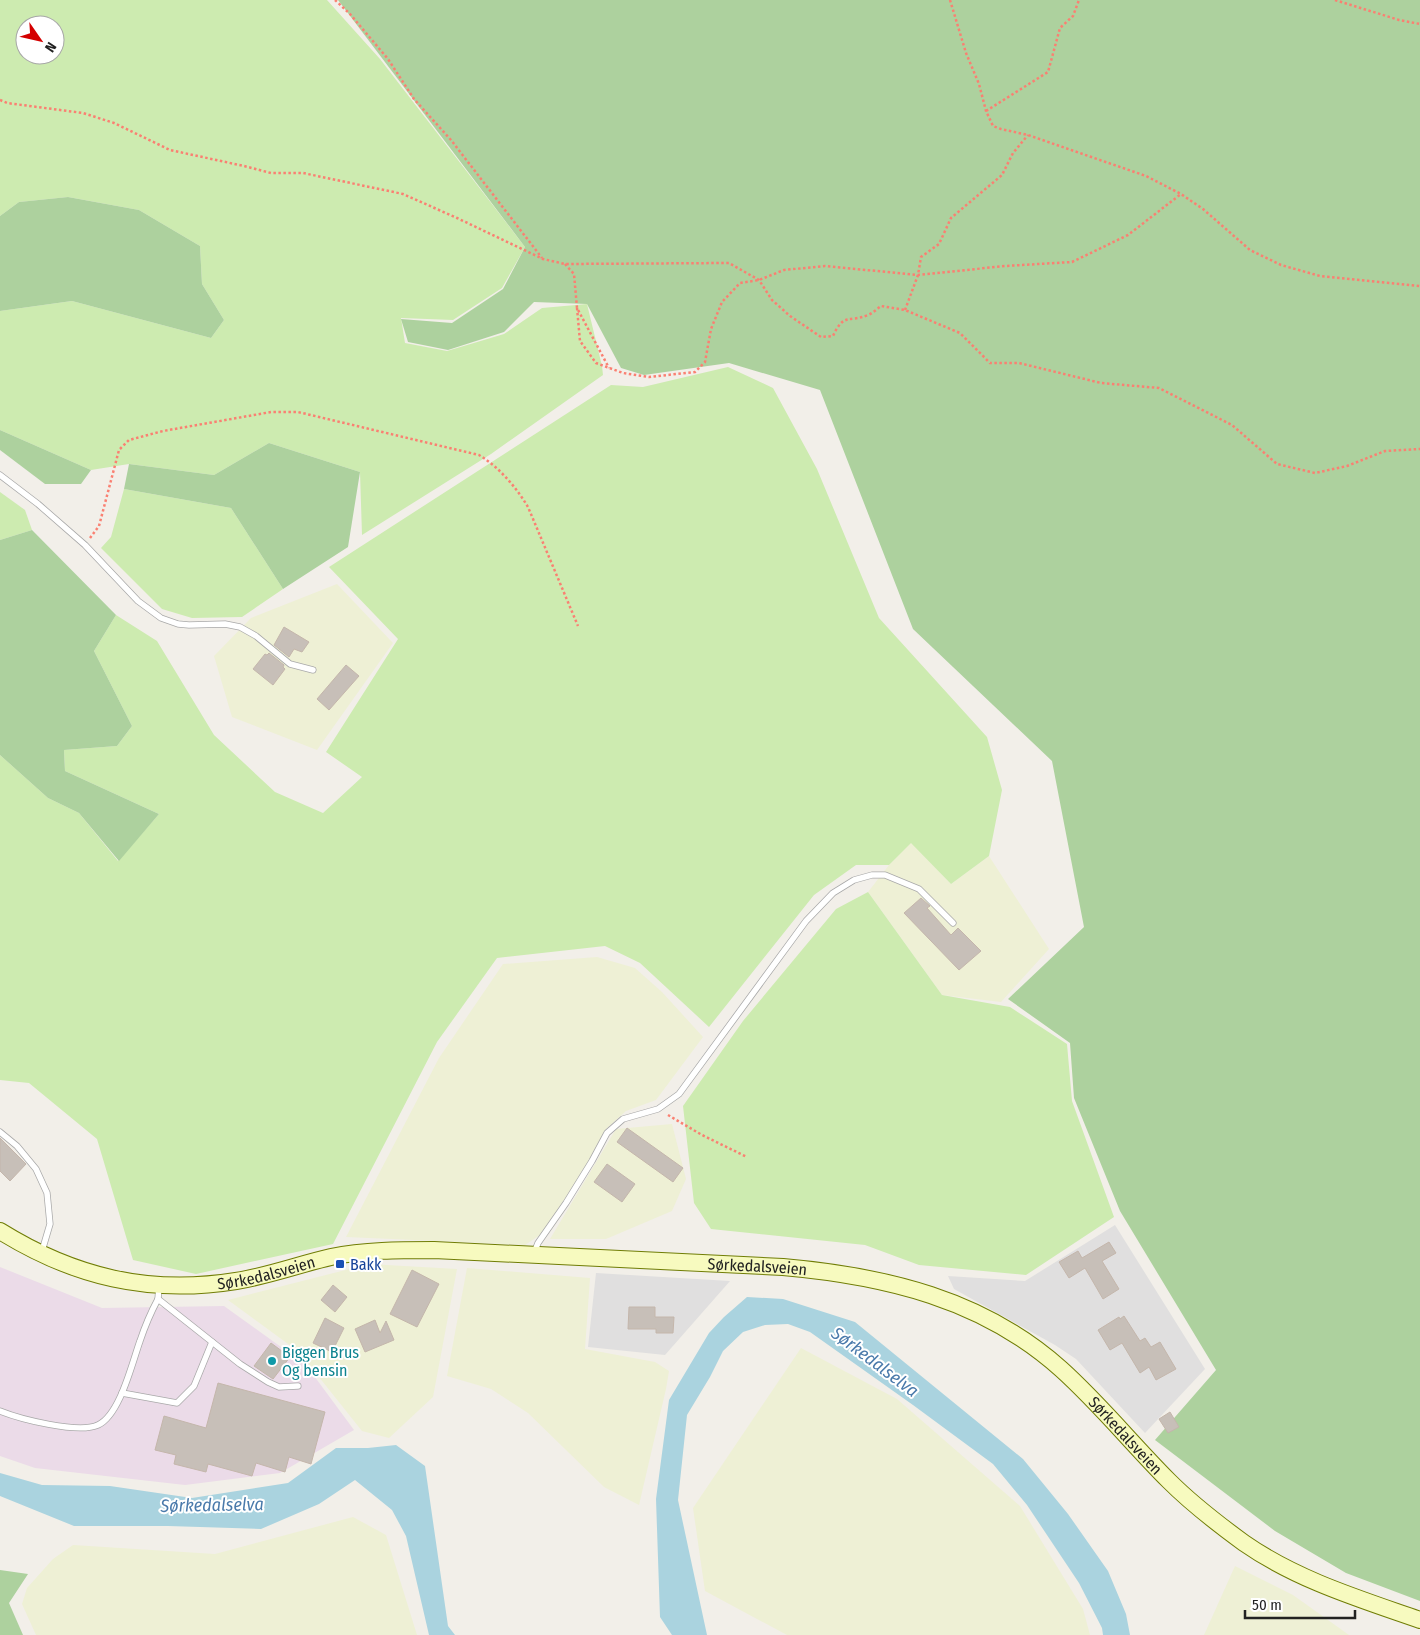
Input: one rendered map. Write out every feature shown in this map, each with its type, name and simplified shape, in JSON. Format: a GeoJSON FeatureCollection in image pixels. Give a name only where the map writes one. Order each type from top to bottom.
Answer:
{"type":"FeatureCollection","features":[{"type":"Feature","properties":{"kind":"street","name":"Sørkedalsveien"},"geometry":{"type":"LineString","coordinates":[[0,1230],[41,1254],[89,1273],[158,1292],[237,1281],[333,1257],[383,1250],[434,1250],[756,1265],[840,1273],[913,1288],[950,1301],[983,1317],[1049,1358],[1090,1397],[1190,1501],[1245,1544],[1283,1566],[1320,1583],[1350,1596],[1420,1620]]}},
{"type":"Feature","properties":{"kind":"lane"},"geometry":{"type":"LineString","coordinates":[[0,475],[38,504],[85,545],[138,601],[161,618],[178,624],[224,624],[240,627],[256,636],[290,664],[313,670]]}},
{"type":"Feature","properties":{"kind":"lane"},"geometry":{"type":"LineString","coordinates":[[533,1255],[538,1243],[592,1161],[608,1133],[623,1120],[658,1109],[679,1094],[800,929],[833,893],[854,880],[872,874],[885,876],[919,889],[953,923]]}},
{"type":"Feature","properties":{"kind":"lane"},"geometry":{"type":"LineString","coordinates":[[0,1132],[17,1146],[36,1168],[47,1193],[50,1224],[41,1254]]}},
{"type":"Feature","properties":{"kind":"lane"},"geometry":{"type":"LineString","coordinates":[[0,1411],[34,1421],[68,1427],[96,1426],[109,1416],[122,1393],[158,1292],[212,1342],[240,1364],[279,1387],[298,1386]]}},
{"type":"Feature","properties":{"kind":"lane"},"geometry":{"type":"LineString","coordinates":[[122,1393],[177,1403],[194,1386],[212,1342]]}},
{"type":"Feature","properties":{"kind":"path"},"geometry":{"type":"LineString","coordinates":[[336,0],[388,59],[414,99],[451,140],[543,259]]}},
{"type":"Feature","properties":{"kind":"path"},"geometry":{"type":"LineString","coordinates":[[950,0],[966,52],[979,84],[986,111],[993,126],[1028,135],[1146,176],[1181,194],[1203,209],[1250,250],[1281,265],[1320,276],[1420,286]]}},
{"type":"Feature","properties":{"kind":"path"},"geometry":{"type":"LineString","coordinates":[[986,111],[1048,72],[1060,28],[1073,16],[1080,0]]}},
{"type":"Feature","properties":{"kind":"path"},"geometry":{"type":"LineString","coordinates":[[1335,0],[1399,20],[1420,24]]}},
{"type":"Feature","properties":{"kind":"path"},"geometry":{"type":"LineString","coordinates":[[0,100],[7,103],[83,114],[98,118],[114,123],[170,150],[271,173],[303,173],[403,194],[543,259],[565,264],[729,263],[760,280],[772,300],[790,316],[821,337],[833,336],[838,324],[848,319],[870,315],[881,306],[905,310],[960,333],[990,363],[1019,364],[1100,383],[1159,388],[1232,425],[1277,464],[1314,472],[1346,466],[1386,451],[1420,449]]}},
{"type":"Feature","properties":{"kind":"path"},"geometry":{"type":"LineString","coordinates":[[905,310],[918,275],[921,257],[939,244],[951,218],[1002,175],[1013,153],[1028,135]]}},
{"type":"Feature","properties":{"kind":"path"},"geometry":{"type":"LineString","coordinates":[[565,264],[574,274],[580,341],[596,363],[623,373],[649,377],[694,372],[704,362],[711,329],[722,302],[740,283],[760,280],[784,270],[825,266],[918,275],[1004,266],[1072,262],[1128,235],[1181,194]]}},
{"type":"Feature","properties":{"kind":"path"},"geometry":{"type":"LineString","coordinates":[[577,308],[609,368]]}},
{"type":"Feature","properties":{"kind":"path"},"geometry":{"type":"LineString","coordinates":[[85,545],[99,526],[119,450],[129,440],[163,431],[271,412],[298,412],[479,455],[488,460],[519,492],[528,507],[578,626]]}},
{"type":"Feature","properties":{"kind":"path"},"geometry":{"type":"LineString","coordinates":[[658,1109],[702,1135],[748,1157]]}},
{"type":"Feature","properties":{"kind":"shaded area"},"geometry":{"type":"Polygon","coordinates":[[[1115,1225],[1205,1369],[1145,1433],[1076,1359],[1055,1345],[954,1289],[948,1276],[1025,1281],[1115,1225]]]}},
{"type":"Feature","properties":{"kind":"shaded area"},"geometry":{"type":"Polygon","coordinates":[[[0,1267],[102,1308],[224,1306],[306,1365],[354,1430],[280,1473],[185,1485],[35,1468],[0,1456],[0,1267]]]}},
{"type":"Feature","properties":{"kind":"shaded area"},"geometry":{"type":"Polygon","coordinates":[[[596,1273],[730,1281],[665,1355],[588,1347],[596,1273]]]}},
{"type":"Feature","properties":{"kind":"green space"},"geometry":{"type":"Polygon","coordinates":[[[0,0],[327,0],[380,59],[525,247],[502,288],[453,320],[401,318],[405,343],[447,351],[504,334],[542,308],[587,304],[603,375],[491,454],[362,535],[360,472],[269,443],[214,475],[129,464],[91,470],[0,430],[0,311],[72,301],[211,338],[224,320],[202,284],[200,246],[139,210],[68,197],[19,202],[0,216],[0,0]]]}},
{"type":"Feature","properties":{"kind":"green space"},"geometry":{"type":"Polygon","coordinates":[[[338,0],[1420,0],[1420,1601],[1346,1573],[1275,1531],[1155,1440],[1216,1370],[1120,1211],[1074,1098],[1070,1043],[1008,999],[1084,927],[1052,761],[913,629],[820,390],[729,363],[644,375],[621,368],[587,304],[534,302],[504,332],[448,350],[408,342],[401,319],[452,323],[503,289],[525,247],[338,0]]]}},
{"type":"Feature","properties":{"kind":"green space"},"geometry":{"type":"Polygon","coordinates":[[[68,197],[139,210],[200,246],[202,284],[224,320],[211,338],[72,301],[0,311],[0,216],[19,202],[68,197]]]}},
{"type":"Feature","properties":{"kind":"green space"},"geometry":{"type":"Polygon","coordinates":[[[728,367],[773,388],[817,469],[879,618],[987,737],[1002,790],[989,856],[951,884],[911,843],[889,865],[856,865],[814,895],[709,1027],[640,963],[605,946],[497,958],[437,1042],[333,1244],[196,1274],[133,1260],[97,1139],[29,1083],[0,1080],[0,755],[48,798],[79,813],[118,861],[159,814],[65,771],[64,750],[117,746],[132,726],[94,651],[116,615],[157,641],[214,735],[275,792],[323,813],[362,777],[326,752],[398,639],[329,567],[611,385],[643,387],[728,367]]]}},
{"type":"Feature","properties":{"kind":"green space"},"geometry":{"type":"Polygon","coordinates":[[[0,430],[91,470],[81,484],[45,484],[0,450],[0,430]]]}},
{"type":"Feature","properties":{"kind":"green space"},"geometry":{"type":"Polygon","coordinates":[[[269,443],[360,472],[348,547],[283,589],[231,508],[124,489],[129,464],[214,475],[269,443]]]}},
{"type":"Feature","properties":{"kind":"green space"},"geometry":{"type":"Polygon","coordinates":[[[124,489],[231,508],[283,589],[242,617],[192,618],[162,609],[101,548],[111,537],[124,489]]]}},
{"type":"Feature","properties":{"kind":"green space"},"geometry":{"type":"Polygon","coordinates":[[[0,492],[25,510],[32,530],[0,540],[0,492]]]}},
{"type":"Feature","properties":{"kind":"green space"},"geometry":{"type":"Polygon","coordinates":[[[32,530],[116,615],[94,651],[132,726],[117,746],[64,750],[65,771],[159,814],[119,861],[79,813],[48,798],[0,755],[0,540],[32,530]]]}},
{"type":"Feature","properties":{"kind":"green space"},"geometry":{"type":"Polygon","coordinates":[[[337,584],[393,643],[317,750],[232,717],[214,656],[251,618],[337,584]]]}},
{"type":"Feature","properties":{"kind":"green space"},"geometry":{"type":"Polygon","coordinates":[[[911,842],[951,884],[989,856],[1049,949],[1001,1002],[942,995],[868,892],[889,865],[911,842]]]}},
{"type":"Feature","properties":{"kind":"green space"},"geometry":{"type":"Polygon","coordinates":[[[868,892],[942,995],[1010,1007],[1067,1044],[1072,1101],[1114,1217],[1026,1275],[919,1265],[865,1245],[711,1229],[694,1203],[683,1106],[743,1021],[836,909],[868,892]]]}},
{"type":"Feature","properties":{"kind":"green space"},"geometry":{"type":"Polygon","coordinates":[[[597,957],[635,968],[662,992],[703,1037],[656,1100],[626,1111],[606,1129],[589,1161],[543,1233],[525,1245],[346,1237],[439,1058],[503,964],[597,957]]]}},
{"type":"Feature","properties":{"kind":"green space"},"geometry":{"type":"Polygon","coordinates":[[[672,1124],[686,1179],[672,1211],[606,1239],[550,1239],[616,1129],[672,1124]]]}},
{"type":"Feature","properties":{"kind":"green space","name":"Bakk"},"geometry":{"type":"Polygon","coordinates":[[[369,1264],[457,1269],[433,1397],[389,1438],[362,1431],[299,1352],[228,1300],[369,1264]]]}},
{"type":"Feature","properties":{"kind":"green space"},"geometry":{"type":"Polygon","coordinates":[[[467,1268],[590,1278],[585,1349],[655,1362],[669,1371],[639,1505],[604,1487],[528,1413],[491,1389],[447,1376],[467,1268]]]}},
{"type":"Feature","properties":{"kind":"green space"},"geometry":{"type":"Polygon","coordinates":[[[801,1348],[897,1399],[1020,1506],[1083,1609],[1090,1635],[787,1635],[705,1591],[693,1508],[801,1348]]]}},
{"type":"Feature","properties":{"kind":"green space"},"geometry":{"type":"Polygon","coordinates":[[[353,1517],[386,1535],[417,1635],[36,1635],[22,1604],[27,1588],[53,1559],[73,1545],[215,1554],[353,1517]]]}},
{"type":"Feature","properties":{"kind":"green space"},"geometry":{"type":"Polygon","coordinates":[[[1235,1566],[1293,1595],[1349,1635],[1204,1635],[1235,1566]]]}},
{"type":"Feature","properties":{"kind":"green space"},"geometry":{"type":"Polygon","coordinates":[[[0,1570],[28,1574],[9,1603],[23,1635],[0,1635],[0,1570]]]}},
{"type":"Feature","properties":{"kind":"water","name":"Sørkedalselva"},"geometry":{"type":"Polygon","coordinates":[[[747,1297],[783,1299],[855,1322],[1023,1459],[1068,1514],[1108,1571],[1126,1614],[1130,1635],[1103,1635],[1102,1628],[1079,1583],[1027,1505],[993,1464],[810,1332],[788,1324],[765,1325],[743,1332],[723,1351],[687,1415],[678,1500],[707,1635],[672,1635],[660,1617],[656,1499],[669,1400],[709,1333],[747,1297]]]}},
{"type":"Feature","properties":{"kind":"water","name":"Sørkedalselva"},"geometry":{"type":"Polygon","coordinates":[[[396,1445],[425,1466],[448,1626],[455,1635],[429,1635],[406,1536],[392,1510],[355,1480],[319,1504],[261,1529],[168,1526],[74,1526],[0,1496],[0,1473],[42,1485],[110,1486],[192,1498],[288,1483],[336,1448],[368,1448],[396,1445]]]}},
{"type":"Feature","properties":{"kind":"building"},"geometry":{"type":"Polygon","coordinates":[[[284,627],[309,642],[302,652],[294,649],[289,657],[274,645],[284,627]]]}},
{"type":"Feature","properties":{"kind":"building"},"geometry":{"type":"Polygon","coordinates":[[[269,653],[284,665],[285,669],[273,685],[253,669],[265,654],[269,653]]]}},
{"type":"Feature","properties":{"kind":"building"},"geometry":{"type":"Polygon","coordinates":[[[346,665],[359,676],[329,710],[317,699],[346,665]]]}},
{"type":"Feature","properties":{"kind":"building"},"geometry":{"type":"Polygon","coordinates":[[[921,898],[930,906],[927,908],[951,935],[958,928],[981,951],[959,970],[904,913],[921,898]]]}},
{"type":"Feature","properties":{"kind":"building"},"geometry":{"type":"Polygon","coordinates":[[[627,1128],[683,1168],[673,1182],[617,1142],[627,1128]]]}},
{"type":"Feature","properties":{"kind":"building"},"geometry":{"type":"Polygon","coordinates":[[[0,1138],[26,1164],[10,1181],[0,1171],[0,1138]]]}},
{"type":"Feature","properties":{"kind":"building"},"geometry":{"type":"Polygon","coordinates":[[[607,1164],[635,1184],[622,1202],[594,1182],[607,1164]]]}},
{"type":"Feature","properties":{"kind":"building"},"geometry":{"type":"Polygon","coordinates":[[[1109,1242],[1116,1253],[1102,1261],[1119,1289],[1103,1299],[1085,1268],[1069,1278],[1059,1262],[1078,1251],[1082,1258],[1109,1242]]]}},
{"type":"Feature","properties":{"kind":"building"},"geometry":{"type":"Polygon","coordinates":[[[412,1270],[439,1284],[417,1327],[390,1314],[412,1270]]]}},
{"type":"Feature","properties":{"kind":"building"},"geometry":{"type":"Polygon","coordinates":[[[333,1285],[347,1297],[335,1312],[321,1300],[333,1285]]]}},
{"type":"Feature","properties":{"kind":"building"},"geometry":{"type":"Polygon","coordinates":[[[629,1307],[655,1307],[655,1317],[674,1317],[673,1333],[656,1333],[656,1329],[628,1329],[629,1307]]]}},
{"type":"Feature","properties":{"kind":"building"},"geometry":{"type":"Polygon","coordinates":[[[1124,1316],[1140,1341],[1145,1338],[1151,1347],[1160,1342],[1176,1369],[1156,1380],[1149,1367],[1140,1373],[1122,1343],[1110,1350],[1098,1330],[1124,1316]]]}},
{"type":"Feature","properties":{"kind":"building"},"geometry":{"type":"Polygon","coordinates":[[[325,1318],[344,1328],[332,1352],[313,1343],[325,1318]]]}},
{"type":"Feature","properties":{"kind":"building"},"geometry":{"type":"Polygon","coordinates":[[[375,1320],[380,1333],[386,1321],[394,1340],[365,1352],[355,1329],[375,1320]]]}},
{"type":"Feature","properties":{"kind":"building","name":"Biggen Brus Og bensin"},"geometry":{"type":"Polygon","coordinates":[[[271,1343],[290,1357],[273,1379],[254,1366],[271,1343]]]}},
{"type":"Feature","properties":{"kind":"building"},"geometry":{"type":"Polygon","coordinates":[[[218,1383],[325,1412],[311,1464],[289,1457],[285,1472],[256,1463],[252,1476],[208,1464],[206,1472],[174,1464],[176,1455],[155,1450],[164,1416],[206,1428],[218,1383]]]}},
{"type":"Feature","properties":{"kind":"building"},"geometry":{"type":"Polygon","coordinates":[[[1170,1412],[1179,1427],[1168,1433],[1159,1419],[1170,1412]]]}},
{"type":"Feature","properties":{"kind":"place","name":"Bakk"},"geometry":{"type":"Point","coordinates":[340,1264]}},
{"type":"Feature","properties":{"kind":"place","name":"Biggen Brus Og bensin"},"geometry":{"type":"Point","coordinates":[272,1361]}}]}
